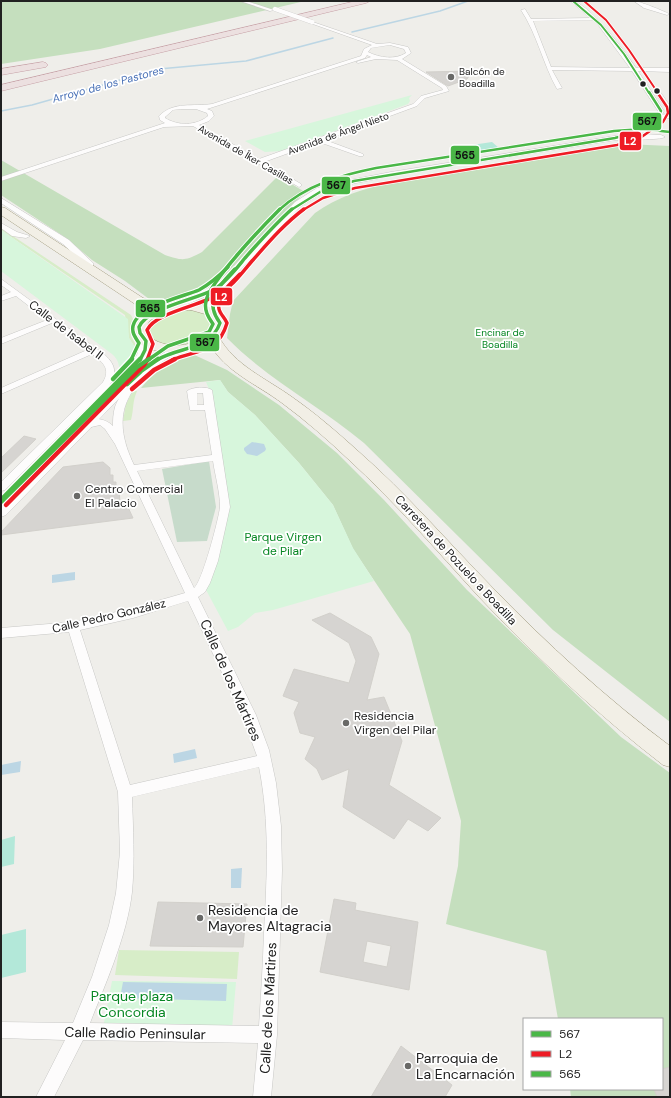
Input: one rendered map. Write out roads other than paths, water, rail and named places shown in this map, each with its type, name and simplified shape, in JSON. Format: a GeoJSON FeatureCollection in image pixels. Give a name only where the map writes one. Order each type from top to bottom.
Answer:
{"type":"FeatureCollection","features":[{"type":"Feature","properties":{"kind":"highway"},"geometry":{"type":"LineString","coordinates":[[220,27],[337,1]]}},
{"type":"Feature","properties":{"kind":"highway"},"geometry":{"type":"LineString","coordinates":[[1,80],[341,1]]}},
{"type":"Feature","properties":{"kind":"highway"},"geometry":{"type":"LineString","coordinates":[[28,91],[67,78],[366,1]]}},
{"type":"Feature","properties":{"kind":"highway"},"geometry":{"type":"LineString","coordinates":[[1,88],[327,11]]}},
{"type":"Feature","properties":{"kind":"highway"},"geometry":{"type":"LineString","coordinates":[[1,72],[51,64],[1,76]]}},
{"type":"Feature","properties":{"kind":"highway"},"geometry":{"type":"LineString","coordinates":[[1,93],[122,64]]}},
{"type":"Feature","properties":{"kind":"main road"},"geometry":{"type":"LineString","coordinates":[[1,210],[145,303],[169,308]]}},
{"type":"Feature","properties":{"kind":"main road"},"geometry":{"type":"LineString","coordinates":[[1,219],[124,301],[138,312],[142,323],[140,333],[146,342]]}},
{"type":"Feature","properties":{"kind":"main road"},"geometry":{"type":"LineString","coordinates":[[142,323],[151,314],[169,308],[192,306],[204,309],[213,314],[218,320],[220,327],[212,338],[201,344],[181,349]]}},
{"type":"Feature","properties":{"kind":"main road","name":"Carretera de Pozuelo a Boadilla"},"geometry":{"type":"LineString","coordinates":[[212,338],[218,350],[238,366],[287,399],[345,447],[388,488],[507,615],[549,657],[619,718],[670,758]]}},
{"type":"Feature","properties":{"kind":"main road","name":"Carretera de Pozuelo a Boadilla"},"geometry":{"type":"LineString","coordinates":[[146,342],[163,348],[181,349],[219,357],[238,366]]}},
{"type":"Feature","properties":{"kind":"street"},"geometry":{"type":"LineString","coordinates":[[242,1],[312,22],[377,45]]}},
{"type":"Feature","properties":{"kind":"street"},"geometry":{"type":"LineString","coordinates":[[573,1],[596,19],[624,54],[661,110],[658,117]]}},
{"type":"Feature","properties":{"kind":"street"},"geometry":{"type":"LineString","coordinates":[[579,1],[606,21],[632,53],[640,69],[670,110]]}},
{"type":"Feature","properties":{"kind":"street"},"geometry":{"type":"LineString","coordinates":[[636,1],[646,7],[667,14]]}},
{"type":"Feature","properties":{"kind":"street"},"geometry":{"type":"LineString","coordinates":[[274,10],[369,47],[377,45],[397,45],[409,50],[407,55],[397,58],[377,57],[366,53]]}},
{"type":"Feature","properties":{"kind":"street"},"geometry":{"type":"LineString","coordinates":[[523,10],[530,20],[549,68],[559,88]]}},
{"type":"Feature","properties":{"kind":"street"},"geometry":{"type":"LineString","coordinates":[[530,20],[596,19]]}},
{"type":"Feature","properties":{"kind":"street"},"geometry":{"type":"LineString","coordinates":[[1,174],[153,125],[162,119],[165,112],[171,109],[212,106],[363,57],[369,47]]}},
{"type":"Feature","properties":{"kind":"street"},"geometry":{"type":"LineString","coordinates":[[199,108],[210,112],[225,105],[377,57]]}},
{"type":"Feature","properties":{"kind":"street","name":"Avenida de Ángel Nieto"},"geometry":{"type":"LineString","coordinates":[[258,162],[417,104],[423,97],[444,92],[446,89],[397,58]]}},
{"type":"Feature","properties":{"kind":"street"},"geometry":{"type":"LineString","coordinates":[[549,68],[670,70]]}},
{"type":"Feature","properties":{"kind":"street"},"geometry":{"type":"LineString","coordinates":[[660,95],[670,96]]}},
{"type":"Feature","properties":{"kind":"street"},"geometry":{"type":"LineString","coordinates":[[1,179],[163,125],[193,124],[208,119],[211,116],[210,112]]}},
{"type":"Feature","properties":{"kind":"street"},"geometry":{"type":"LineString","coordinates":[[615,138],[637,132],[645,126],[648,120],[670,116]]}},
{"type":"Feature","properties":{"kind":"street"},"geometry":{"type":"LineString","coordinates":[[162,119],[174,124]]}},
{"type":"Feature","properties":{"kind":"street","name":"Avenida de Íker Casillas"},"geometry":{"type":"LineString","coordinates":[[193,124],[258,162],[302,183],[266,159],[208,126],[208,119]]}},
{"type":"Feature","properties":{"kind":"street"},"geometry":{"type":"LineString","coordinates":[[645,126],[654,133],[670,139]]}},
{"type":"Feature","properties":{"kind":"street"},"geometry":{"type":"LineString","coordinates":[[213,314],[213,300],[221,285],[298,204],[320,190],[347,182],[384,175],[615,138],[662,136]]}},
{"type":"Feature","properties":{"kind":"street"},"geometry":{"type":"LineString","coordinates":[[320,140],[361,155]]}},
{"type":"Feature","properties":{"kind":"street"},"geometry":{"type":"LineString","coordinates":[[1,200],[68,244],[80,257],[113,283]]}},
{"type":"Feature","properties":{"kind":"street"},"geometry":{"type":"LineString","coordinates":[[1,225],[16,234],[26,236]]}},
{"type":"Feature","properties":{"kind":"street","name":"Calle de Isabel II"},"geometry":{"type":"LineString","coordinates":[[1,281],[93,350],[111,366],[110,379],[85,406],[1,488]]}},
{"type":"Feature","properties":{"kind":"street"},"geometry":{"type":"LineString","coordinates":[[169,308],[200,296],[221,285]]}},
{"type":"Feature","properties":{"kind":"street"},"geometry":{"type":"LineString","coordinates":[[1,299],[17,293]]}},
{"type":"Feature","properties":{"kind":"street"},"geometry":{"type":"LineString","coordinates":[[1,341],[53,320]]}},
{"type":"Feature","properties":{"kind":"street"},"geometry":{"type":"LineString","coordinates":[[1,500],[136,365],[143,356],[146,342]]}},
{"type":"Feature","properties":{"kind":"street"},"geometry":{"type":"LineString","coordinates":[[1,512],[132,379],[158,360],[181,349]]}},
{"type":"Feature","properties":{"kind":"street"},"geometry":{"type":"LineString","coordinates":[[1,391],[93,350]]}},
{"type":"Feature","properties":{"kind":"street","name":"Calle de los Mártires"},"geometry":{"type":"LineString","coordinates":[[121,448],[117,431],[119,407],[122,400],[139,377],[158,360]]}},
{"type":"Feature","properties":{"kind":"street"},"geometry":{"type":"LineString","coordinates":[[192,595],[201,589],[204,583],[225,507],[209,407]]}},
{"type":"Feature","properties":{"kind":"street","name":"Calle de los Mártires"},"geometry":{"type":"LineString","coordinates":[[87,425],[96,422],[105,424],[121,448],[249,716],[265,760],[274,820],[275,883],[268,1035],[262,1097]]}},
{"type":"Feature","properties":{"kind":"street"},"geometry":{"type":"LineString","coordinates":[[131,470],[218,457]]}},
{"type":"Feature","properties":{"kind":"street","name":"Calle Pedro González"},"geometry":{"type":"LineString","coordinates":[[1,633],[73,627],[133,613],[192,595]]}},
{"type":"Feature","properties":{"kind":"street"},"geometry":{"type":"LineString","coordinates":[[45,1097],[78,1031],[100,978],[117,925],[124,892],[128,852],[126,792],[73,627]]}},
{"type":"Feature","properties":{"kind":"street"},"geometry":{"type":"LineString","coordinates":[[126,792],[265,760]]}},
{"type":"Feature","properties":{"kind":"street","name":"Calle Radio Peninsular"},"geometry":{"type":"LineString","coordinates":[[1,1030],[268,1035]]}},
{"type":"Feature","properties":{"kind":"water"},"geometry":{"type":"Polygon","coordinates":[[[252,442],[264,444],[266,449],[265,451],[257,456],[247,454],[244,448],[252,442]]]}},
{"type":"Feature","properties":{"kind":"water"},"geometry":{"type":"Polygon","coordinates":[[[75,572],[75,580],[52,583],[52,575],[75,572]]]}},
{"type":"Feature","properties":{"kind":"water"},"geometry":{"type":"Polygon","coordinates":[[[195,749],[197,758],[174,763],[173,754],[195,749]]]}},
{"type":"Feature","properties":{"kind":"water"},"geometry":{"type":"Polygon","coordinates":[[[21,761],[20,772],[1,775],[1,765],[21,761]]]}},
{"type":"Feature","properties":{"kind":"water"},"geometry":{"type":"Polygon","coordinates":[[[242,868],[241,888],[231,888],[231,869],[242,868]]]}},
{"type":"Feature","properties":{"kind":"water"},"geometry":{"type":"Polygon","coordinates":[[[123,982],[227,984],[226,1001],[120,998],[123,982]]]}},
{"type":"Feature","properties":{"kind":"waterway","name":"Arroyo de los Pastores"},"geometry":{"type":"LineString","coordinates":[[352,32],[440,11],[468,1]]}},
{"type":"Feature","properties":{"kind":"waterway","name":"Arroyo de los Pastores"},"geometry":{"type":"LineString","coordinates":[[1,111],[32,105],[159,69],[246,61],[333,38]]}},
{"type":"Feature","properties":{"kind":"place","name":"Balcón de Boadilla"},"geometry":{"type":"Point","coordinates":[451,77]}},
{"type":"Feature","properties":{"kind":"place","name":"Centro Comercial El Palacio"},"geometry":{"type":"Point","coordinates":[77,496]}},
{"type":"Feature","properties":{"kind":"place","name":"Residencia Virgen del Pilar"},"geometry":{"type":"Point","coordinates":[346,723]}},
{"type":"Feature","properties":{"kind":"place","name":"Residencia de Mayores Altagracia"},"geometry":{"type":"Point","coordinates":[200,918]}},
{"type":"Feature","properties":{"kind":"place","name":"Parroquia de La Encarnación"},"geometry":{"type":"Point","coordinates":[408,1066]}},
{"type":"Feature","properties":{"kind":"park label","name":"Encinar de Boadilla"},"geometry":{"type":"Point","coordinates":[500,338]}},
{"type":"Feature","properties":{"kind":"park label","name":"Parque Virgen de Pilar"},"geometry":{"type":"Point","coordinates":[283,544]}},
{"type":"Feature","properties":{"kind":"park label","name":"Parque plaza Concordia"},"geometry":{"type":"Point","coordinates":[132,1004]}}]}
